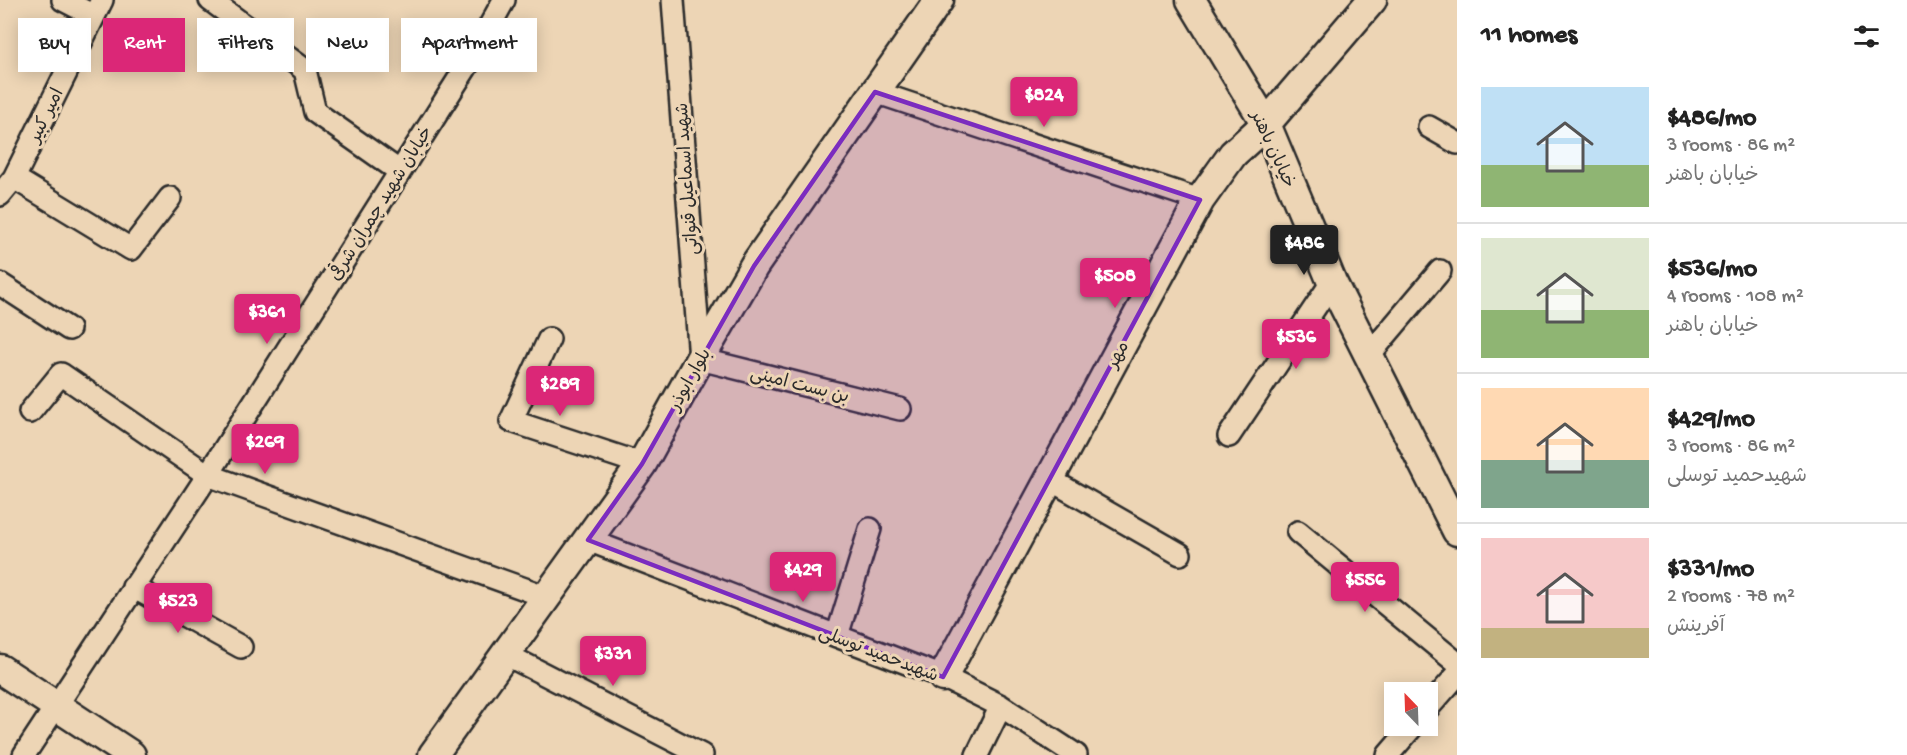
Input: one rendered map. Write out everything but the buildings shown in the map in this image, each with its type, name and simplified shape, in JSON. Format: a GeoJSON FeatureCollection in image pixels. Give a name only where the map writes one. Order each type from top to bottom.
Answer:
{"type":"FeatureCollection","features":[{"type":"Feature","properties":{"kind":"street"},"geometry":{"type":"LineString","coordinates":[[63,0],[98,8]]}},
{"type":"Feature","properties":{"kind":"street"},"geometry":{"type":"LineString","coordinates":[[210,0],[304,70],[315,112],[399,171]]}},
{"type":"Feature","properties":{"kind":"street","name":"خیابان شهید چمران شرقی"},"geometry":{"type":"LineString","coordinates":[[24,755],[208,475],[472,58],[504,0]]}},
{"type":"Feature","properties":{"kind":"street","name":"شهید اسماعیل قنواتی"},"geometry":{"type":"LineString","coordinates":[[673,0],[700,358]]}},
{"type":"Feature","properties":{"kind":"street","name":"بلوار ابوذر"},"geometry":{"type":"LineString","coordinates":[[433,755],[642,464],[754,266],[939,0]]}},
{"type":"Feature","properties":{"kind":"street","name":"خیابان باهنر"},"geometry":{"type":"LineString","coordinates":[[1191,0],[1266,124],[1332,282],[1457,531]]}},
{"type":"Feature","properties":{"kind":"street","name":"مهر"},"geometry":{"type":"LineString","coordinates":[[943,677],[1200,200],[1233,154],[1266,124],[1372,0]]}},
{"type":"Feature","properties":{"kind":"street","name":"امیر کبیر"},"geometry":{"type":"LineString","coordinates":[[0,195],[14,178],[98,8]]}},
{"type":"Feature","properties":{"kind":"street"},"geometry":{"type":"LineString","coordinates":[[875,92],[1200,200]]}},
{"type":"Feature","properties":{"kind":"street"},"geometry":{"type":"LineString","coordinates":[[1429,127],[1457,143]]}},
{"type":"Feature","properties":{"kind":"street"},"geometry":{"type":"LineString","coordinates":[[14,178],[131,249],[170,198]]}},
{"type":"Feature","properties":{"kind":"street"},"geometry":{"type":"LineString","coordinates":[[1369,356],[1440,271]]}},
{"type":"Feature","properties":{"kind":"street"},"geometry":{"type":"LineString","coordinates":[[1229,436],[1332,282]]}},
{"type":"Feature","properties":{"kind":"street"},"geometry":{"type":"LineString","coordinates":[[0,284],[69,329]]}},
{"type":"Feature","properties":{"kind":"street"},"geometry":{"type":"LineString","coordinates":[[549,339],[511,421],[642,464]]}},
{"type":"Feature","properties":{"kind":"street","name":"بن بست امینی"},"geometry":{"type":"LineString","coordinates":[[700,358],[900,408]]}},
{"type":"Feature","properties":{"kind":"street"},"geometry":{"type":"LineString","coordinates":[[30,412],[61,374],[208,475],[547,597]]}},
{"type":"Feature","properties":{"kind":"street"},"geometry":{"type":"LineString","coordinates":[[1049,479],[1180,554]]}},
{"type":"Feature","properties":{"kind":"street"},"geometry":{"type":"LineString","coordinates":[[837,636],[870,529]]}},
{"type":"Feature","properties":{"kind":"street"},"geometry":{"type":"LineString","coordinates":[[1298,532],[1457,663]]}},
{"type":"Feature","properties":{"kind":"street","name":"شهیدحمید توسلی"},"geometry":{"type":"LineString","coordinates":[[588,540],[943,677],[1000,706],[1076,755]]}},
{"type":"Feature","properties":{"kind":"street"},"geometry":{"type":"LineString","coordinates":[[133,587],[241,646]]}},
{"type":"Feature","properties":{"kind":"street"},"geometry":{"type":"LineString","coordinates":[[506,654],[702,755]]}},
{"type":"Feature","properties":{"kind":"street"},"geometry":{"type":"LineString","coordinates":[[0,669],[131,755]]}},
{"type":"Feature","properties":{"kind":"street"},"geometry":{"type":"LineString","coordinates":[[1438,697],[1457,675]]}},
{"type":"Feature","properties":{"kind":"street"},"geometry":{"type":"LineString","coordinates":[[977,755],[1000,706]]}},
{"type":"Feature","properties":{"kind":"street"},"geometry":{"type":"LineString","coordinates":[[1388,755],[1404,736]]}},
{"type":"Feature","properties":{"kind":"highlighted area"},"geometry":{"type":"Polygon","coordinates":[[[875,92],[1200,200],[943,677],[588,540],[642,464],[754,266],[875,92]]]}}]}
